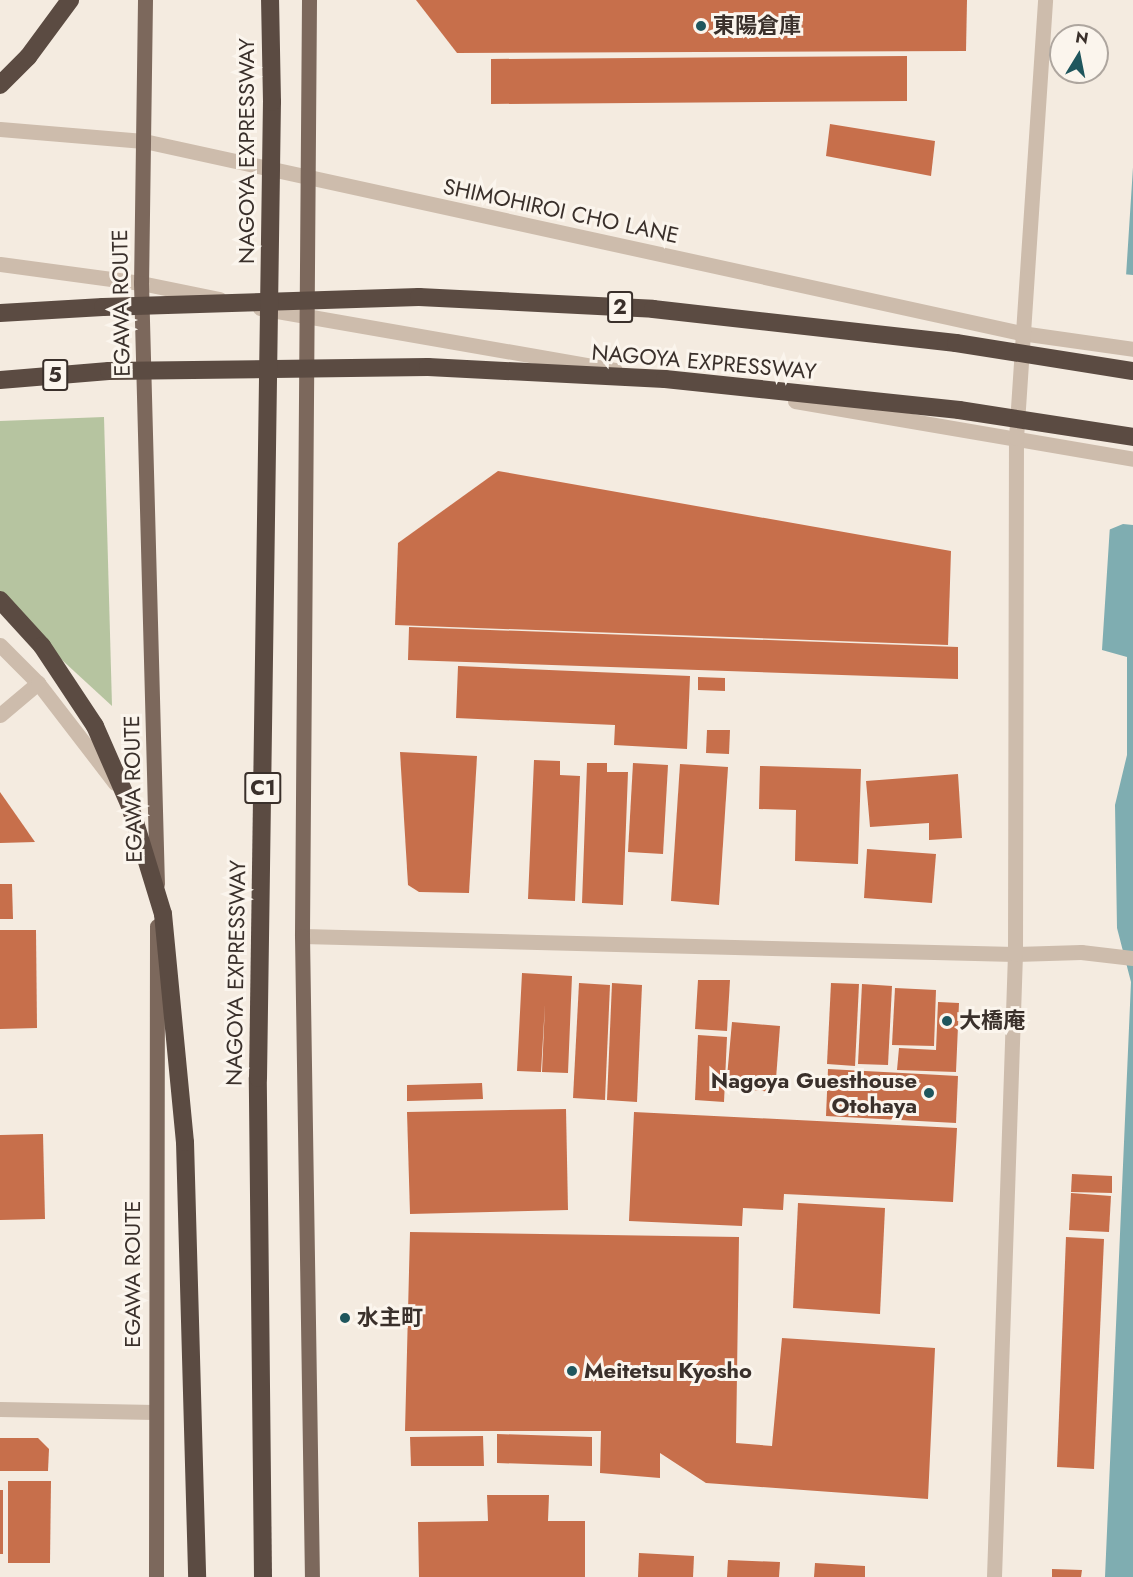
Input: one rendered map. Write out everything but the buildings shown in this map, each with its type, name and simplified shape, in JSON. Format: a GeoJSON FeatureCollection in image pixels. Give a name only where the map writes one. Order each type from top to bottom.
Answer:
{"type":"FeatureCollection","features":[{"type":"Feature","properties":{"kind":"highway"},"geometry":{"type":"LineString","coordinates":[[0,85],[28,57],[70,0]]}},
{"type":"Feature","properties":{"kind":"highway","name":"NAGOYA EXPRESSWAY"},"geometry":{"type":"LineString","coordinates":[[263,1577],[258,1078],[273,102],[270,0]]}},
{"type":"Feature","properties":{"kind":"highway","name":"NAGOYA EXPRESSWAY"},"geometry":{"type":"LineString","coordinates":[[0,313],[103,307],[419,297],[653,309],[956,343],[1133,371]]}},
{"type":"Feature","properties":{"kind":"highway","name":"NAGOYA EXPRESSWAY"},"geometry":{"type":"LineString","coordinates":[[0,380],[110,371],[428,368],[664,379],[959,410],[1133,437]]}},
{"type":"Feature","properties":{"kind":"highway"},"geometry":{"type":"LineString","coordinates":[[0,600],[42,646],[95,726],[130,806],[163,914],[185,1142],[197,1577]]}},
{"type":"Feature","properties":{"kind":"main road","name":"EGAWA ROUTE"},"geometry":{"type":"LineString","coordinates":[[145,0],[141,283],[158,837],[154,1412],[156,1577]]}},
{"type":"Feature","properties":{"kind":"main road"},"geometry":{"type":"LineString","coordinates":[[309,0],[310,180],[305,317],[302,936],[312,1577]]}},
{"type":"Feature","properties":{"kind":"street"},"geometry":{"type":"LineString","coordinates":[[994,1577],[1015,954],[1016,438],[1021,333],[1046,0]]}},
{"type":"Feature","properties":{"kind":"street","name":"SHIMOHIROI CHO LANE"},"geometry":{"type":"LineString","coordinates":[[0,129],[144,141],[310,180],[1021,333],[1133,349]]}},
{"type":"Feature","properties":{"kind":"street"},"geometry":{"type":"LineString","coordinates":[[0,264],[141,283],[305,317],[1133,459]]}},
{"type":"Feature","properties":{"kind":"street"},"geometry":{"type":"LineString","coordinates":[[0,645],[38,683],[158,837]]}},
{"type":"Feature","properties":{"kind":"street"},"geometry":{"type":"LineString","coordinates":[[0,715],[38,683]]}},
{"type":"Feature","properties":{"kind":"street"},"geometry":{"type":"LineString","coordinates":[[302,936],[1015,954],[1081,952],[1133,958]]}},
{"type":"Feature","properties":{"kind":"street"},"geometry":{"type":"LineString","coordinates":[[0,1409],[154,1412]]}},
{"type":"Feature","properties":{"kind":"green space"},"geometry":{"type":"Polygon","coordinates":[[[104,417],[112,706],[0,603],[0,421],[104,417]]]}},
{"type":"Feature","properties":{"kind":"water"},"geometry":{"type":"Polygon","coordinates":[[[1133,167],[1133,1577],[1105,1577],[1131,982],[1117,928],[1115,805],[1127,755],[1127,657],[1102,650],[1133,167]]]}},
{"type":"Feature","properties":{"kind":"pier"},"geometry":{"type":"Polygon","coordinates":[[[1122,274],[1133,275],[1133,525],[1123,524],[1106,531],[1122,274]]]}},
{"type":"Feature","properties":{"kind":"place","name":"東陽倉庫"},"geometry":{"type":"Point","coordinates":[701,26]}},
{"type":"Feature","properties":{"kind":"place","name":"大橋庵"},"geometry":{"type":"Point","coordinates":[947,1021]}},
{"type":"Feature","properties":{"kind":"place","name":"Nagoya Guesthouse Otohaya"},"geometry":{"type":"Point","coordinates":[929,1093]}},
{"type":"Feature","properties":{"kind":"place","name":"水主町"},"geometry":{"type":"Point","coordinates":[345,1318]}},
{"type":"Feature","properties":{"kind":"place","name":"Meitetsu Kyosho"},"geometry":{"type":"Point","coordinates":[572,1371]}}]}
